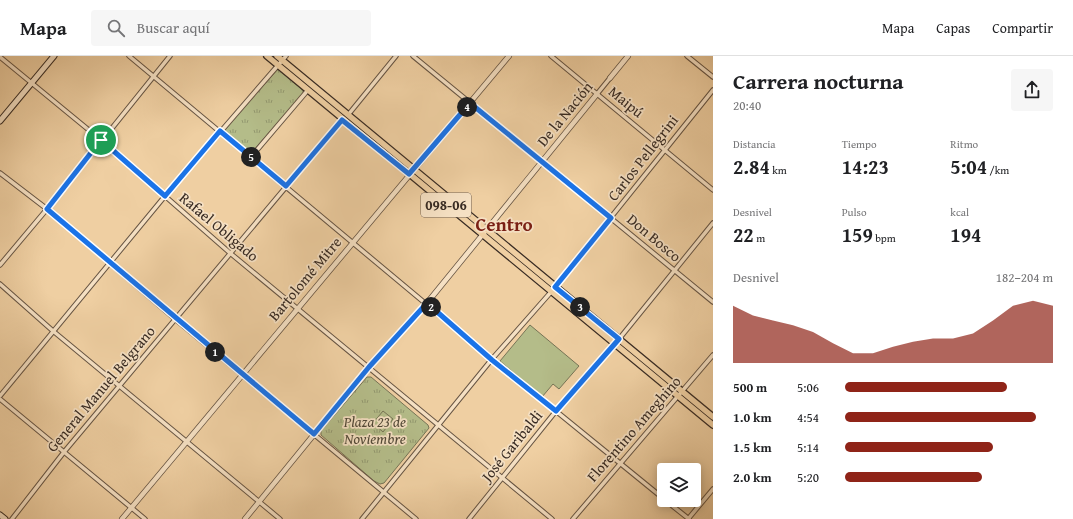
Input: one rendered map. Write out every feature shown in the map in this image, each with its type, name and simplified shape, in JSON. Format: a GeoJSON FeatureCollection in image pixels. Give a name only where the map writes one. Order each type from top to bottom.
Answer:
{"type":"FeatureCollection","features":[{"type":"Feature","properties":{"kind":"main road"},"geometry":{"type":"LineString","coordinates":[[0,121],[54,56]]}},
{"type":"Feature","properties":{"kind":"main road","name":"098-06"},"geometry":{"type":"LineString","coordinates":[[266,56],[551,292],[617,341]]}},
{"type":"Feature","properties":{"kind":"main road","name":"098-06"},"geometry":{"type":"LineString","coordinates":[[277,56],[284,58],[348,115],[555,287],[617,341],[680,393],[713,417]]}},
{"type":"Feature","properties":{"kind":"main road","name":"098-06"},"geometry":{"type":"LineString","coordinates":[[680,393],[713,425]]}},
{"type":"Feature","properties":{"kind":"main road"},"geometry":{"type":"LineString","coordinates":[[0,515],[5,519]]}},
{"type":"Feature","properties":{"kind":"street"},"geometry":{"type":"LineString","coordinates":[[129,56],[286,186],[352,243],[427,303],[492,360],[657,494]]}},
{"type":"Feature","properties":{"kind":"street"},"geometry":{"type":"LineString","coordinates":[[0,265],[170,56]]}},
{"type":"Feature","properties":{"kind":"street","name":"General Manuel Belgrano"},"geometry":{"type":"LineString","coordinates":[[12,519],[64,452],[396,56]]}},
{"type":"Feature","properties":{"kind":"street","name":"Don Bosco"},"geometry":{"type":"LineString","coordinates":[[413,56],[543,161],[713,302]]}},
{"type":"Feature","properties":{"kind":"street","name":"Bartolomé Mitre"},"geometry":{"type":"LineString","coordinates":[[122,519],[241,374],[509,56]]}},
{"type":"Feature","properties":{"kind":"street","name":"Maipú"},"geometry":{"type":"LineString","coordinates":[[551,56],[713,190]]}},
{"type":"Feature","properties":{"kind":"street","name":"De la Nación"},"geometry":{"type":"LineString","coordinates":[[245,519],[369,367],[427,303],[628,56]]}},
{"type":"Feature","properties":{"kind":"street"},"geometry":{"type":"LineString","coordinates":[[687,56],[713,78]]}},
{"type":"Feature","properties":{"kind":"street","name":"Rafael Obligado"},"geometry":{"type":"LineString","coordinates":[[0,57],[101,140],[230,253],[552,519]]}},
{"type":"Feature","properties":{"kind":"street"},"geometry":{"type":"LineString","coordinates":[[0,396],[52,331],[165,196],[284,58]]}},
{"type":"Feature","properties":{"kind":"street"},"geometry":{"type":"LineString","coordinates":[[251,157],[308,90]]}},
{"type":"Feature","properties":{"kind":"street","name":"Carlos Pellegrini"},"geometry":{"type":"LineString","coordinates":[[362,519],[492,360],[551,292],[664,149],[713,90]]}},
{"type":"Feature","properties":{"kind":"street"},"geometry":{"type":"LineString","coordinates":[[0,174],[47,209],[175,319],[416,519]]}},
{"type":"Feature","properties":{"kind":"street","name":"José Garibaldi"},"geometry":{"type":"LineString","coordinates":[[469,519],[556,411],[617,341],[713,223]]}},
{"type":"Feature","properties":{"kind":"street"},"geometry":{"type":"LineString","coordinates":[[0,284],[52,331],[280,519]]}},
{"type":"Feature","properties":{"kind":"street","name":"Florentino Ameghino"},"geometry":{"type":"LineString","coordinates":[[573,519],[713,354]]}},
{"type":"Feature","properties":{"kind":"street"},"geometry":{"type":"LineString","coordinates":[[0,399],[145,519]]}},
{"type":"Feature","properties":{"kind":"street"},"geometry":{"type":"LineString","coordinates":[[673,507],[688,519],[713,489]]}},
{"type":"Feature","properties":{"kind":"green space"},"geometry":{"type":"Polygon","coordinates":[[[278,69],[305,92],[251,153],[224,130],[278,69]]]}},
{"type":"Feature","properties":{"kind":"green space"},"geometry":{"type":"Polygon","coordinates":[[[530,325],[579,366],[559,389],[553,384],[542,397],[500,361],[530,325]]]}},
{"type":"Feature","properties":{"kind":"green space","name":"Plaza 23 de Noviembre"},"geometry":{"type":"Polygon","coordinates":[[[367,377],[371,377],[428,425],[429,428],[384,483],[380,484],[374,481],[321,435],[321,431],[367,377]]]}},
{"type":"Feature","properties":{"kind":"green space"},"geometry":{"type":"Polygon","coordinates":[[[383,411],[393,419],[383,432],[373,423],[383,411]]]}},
{"type":"Feature","properties":{"kind":"district","name":"Centro"},"geometry":{"type":"Point","coordinates":[504,224]}},
{"type":"Feature","properties":{"kind":"route"},"geometry":{"type":"LineString","coordinates":[[470,103],[611,218],[555,287],[619,339],[556,411],[492,360],[427,303],[369,367],[314,434],[175,319],[47,209],[101,140],[165,196],[220,131],[286,186],[342,120],[409,174],[470,103]]}}]}
